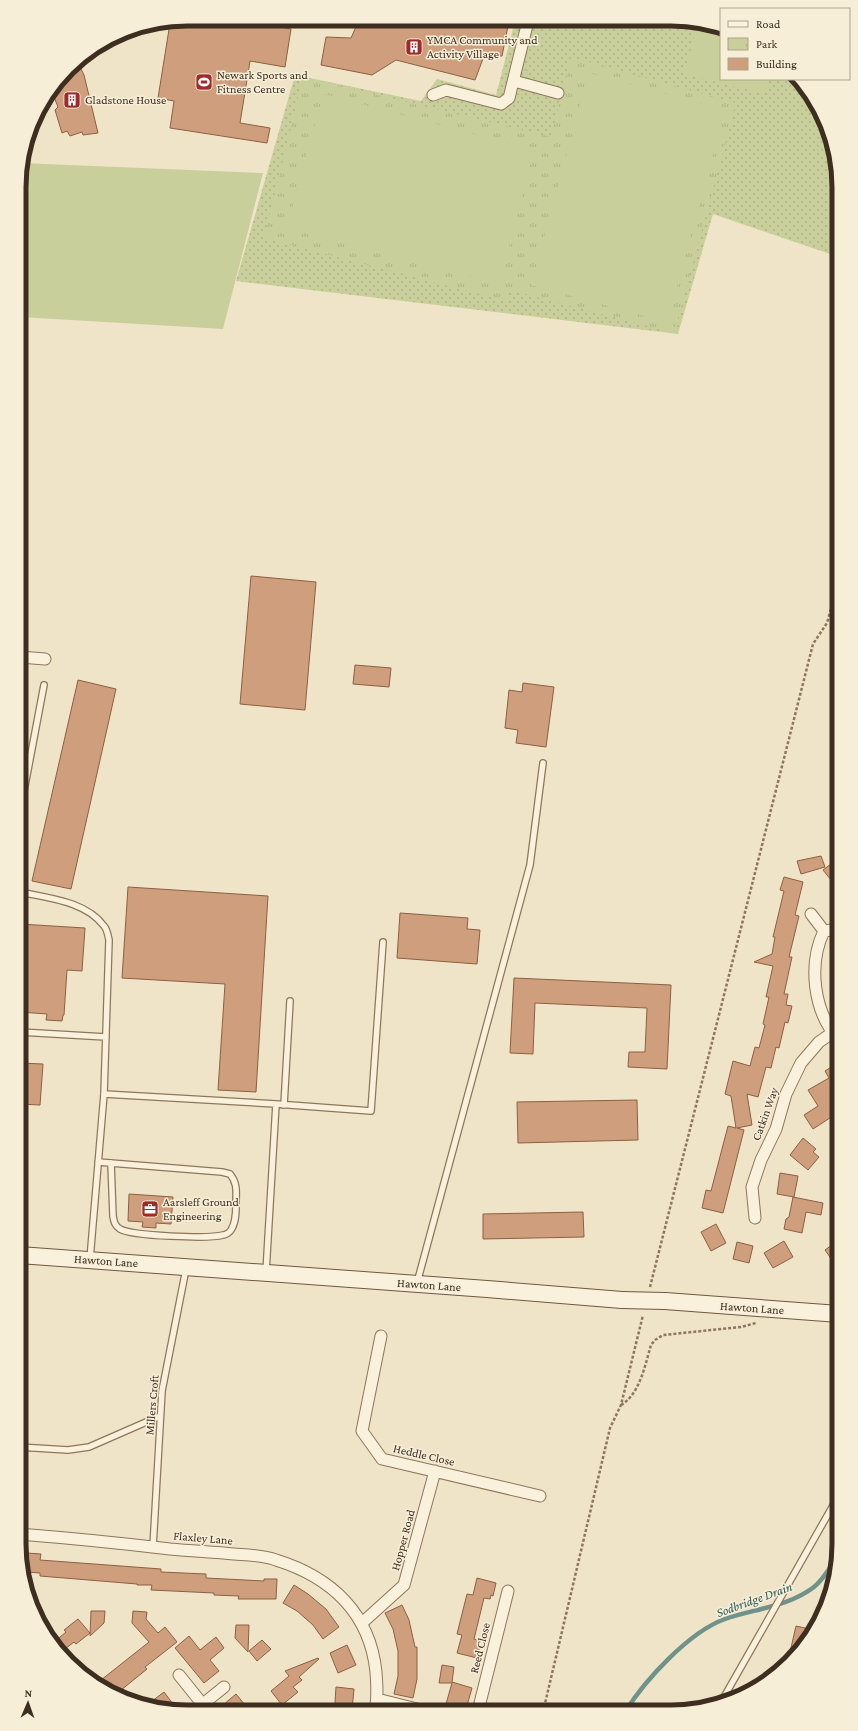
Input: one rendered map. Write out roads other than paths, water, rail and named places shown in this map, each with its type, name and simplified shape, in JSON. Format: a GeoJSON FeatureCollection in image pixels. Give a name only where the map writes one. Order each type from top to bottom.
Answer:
{"type":"FeatureCollection","features":[{"type":"Feature","properties":{"kind":"street"},"geometry":{"type":"LineString","coordinates":[[432,95],[446,90],[500,104],[510,98],[527,26]]}},
{"type":"Feature","properties":{"kind":"street"},"geometry":{"type":"LineString","coordinates":[[514,80],[558,93]]}},
{"type":"Feature","properties":{"kind":"street"},"geometry":{"type":"LineString","coordinates":[[26,657],[45,659]]}},
{"type":"Feature","properties":{"kind":"street"},"geometry":{"type":"LineString","coordinates":[[811,914],[824,931],[832,930]]}},
{"type":"Feature","properties":{"kind":"street","name":"Catkin Way"},"geometry":{"type":"LineString","coordinates":[[824,931],[818,943],[815,968],[817,993],[822,1014],[832,1030]]}},
{"type":"Feature","properties":{"kind":"street","name":"Catkin Way"},"geometry":{"type":"LineString","coordinates":[[755,1218],[752,1187],[761,1160],[776,1129],[786,1094],[801,1063],[820,1042],[832,1038]]}},
{"type":"Feature","properties":{"kind":"street","name":"Hawton Lane"},"geometry":{"type":"LineString","coordinates":[[26,1255],[622,1300],[665,1301],[832,1314]]}},
{"type":"Feature","properties":{"kind":"street","name":"Heddle Close"},"geometry":{"type":"LineString","coordinates":[[381,1336],[362,1431],[382,1459],[540,1496]]}},
{"type":"Feature","properties":{"kind":"street","name":"Hopper Road"},"geometry":{"type":"LineString","coordinates":[[362,1623],[404,1585],[435,1471]]}},
{"type":"Feature","properties":{"kind":"street","name":"Flaxley Lane"},"geometry":{"type":"LineString","coordinates":[[26,1535],[257,1556],[275,1559],[316,1577],[334,1590],[348,1604],[362,1623],[373,1652],[377,1684],[376,1705]]}},
{"type":"Feature","properties":{"kind":"street","name":"Reed Close"},"geometry":{"type":"LineString","coordinates":[[480,1705],[508,1591]]}},
{"type":"Feature","properties":{"kind":"street"},"geometry":{"type":"LineString","coordinates":[[179,1675],[203,1705]]}},
{"type":"Feature","properties":{"kind":"street"},"geometry":{"type":"LineString","coordinates":[[207,1705],[224,1687]]}},
{"type":"Feature","properties":{"kind":"street"},"geometry":{"type":"LineString","coordinates":[[377,1699],[401,1705]]}},
{"type":"Feature","properties":{"kind":"lane"},"geometry":{"type":"LineString","coordinates":[[26,780],[44,684]]}},
{"type":"Feature","properties":{"kind":"lane"},"geometry":{"type":"LineString","coordinates":[[417,1284],[530,866],[543,763]]}},
{"type":"Feature","properties":{"kind":"lane"},"geometry":{"type":"LineString","coordinates":[[26,893],[71,904],[91,914],[105,926],[109,940],[104,1094],[90,1260]]}},
{"type":"Feature","properties":{"kind":"lane"},"geometry":{"type":"LineString","coordinates":[[104,1094],[371,1111],[383,942]]}},
{"type":"Feature","properties":{"kind":"lane"},"geometry":{"type":"LineString","coordinates":[[284,1105],[290,1001]]}},
{"type":"Feature","properties":{"kind":"lane"},"geometry":{"type":"LineString","coordinates":[[26,1032],[106,1037]]}},
{"type":"Feature","properties":{"kind":"lane"},"geometry":{"type":"LineString","coordinates":[[266,1273],[276,1104]]}},
{"type":"Feature","properties":{"kind":"lane"},"geometry":{"type":"LineString","coordinates":[[98,1162],[112,1163],[230,1174],[236,1182],[234,1222],[230,1231],[224,1235],[204,1236],[144,1234],[132,1233],[120,1229],[115,1224],[113,1216],[112,1163]]}},
{"type":"Feature","properties":{"kind":"lane","name":"Millers Croft"},"geometry":{"type":"LineString","coordinates":[[153,1547],[162,1391],[187,1267]]}},
{"type":"Feature","properties":{"kind":"lane"},"geometry":{"type":"LineString","coordinates":[[26,1448],[68,1450],[89,1448],[160,1416]]}},
{"type":"Feature","properties":{"kind":"lane"},"geometry":{"type":"LineString","coordinates":[[725,1695],[832,1507]]}},
{"type":"Feature","properties":{"kind":"waterway","name":"Sodbridge Drain"},"geometry":{"type":"LineString","coordinates":[[630,1705],[644,1686],[669,1658],[711,1625],[725,1619],[770,1607],[804,1594],[821,1581],[830,1568]]}},
{"type":"Feature","properties":{"kind":"place","name":"YMCA Community and Activity Village"},"geometry":{"type":"Point","coordinates":[414,47]}},
{"type":"Feature","properties":{"kind":"place","name":"Newark Sports and Fitness Centre"},"geometry":{"type":"Point","coordinates":[204,82]}},
{"type":"Feature","properties":{"kind":"place","name":"Gladstone House"},"geometry":{"type":"Point","coordinates":[72,100]}},
{"type":"Feature","properties":{"kind":"place","name":"Aarsleff Ground Engineering"},"geometry":{"type":"Point","coordinates":[150,1209]}}]}
